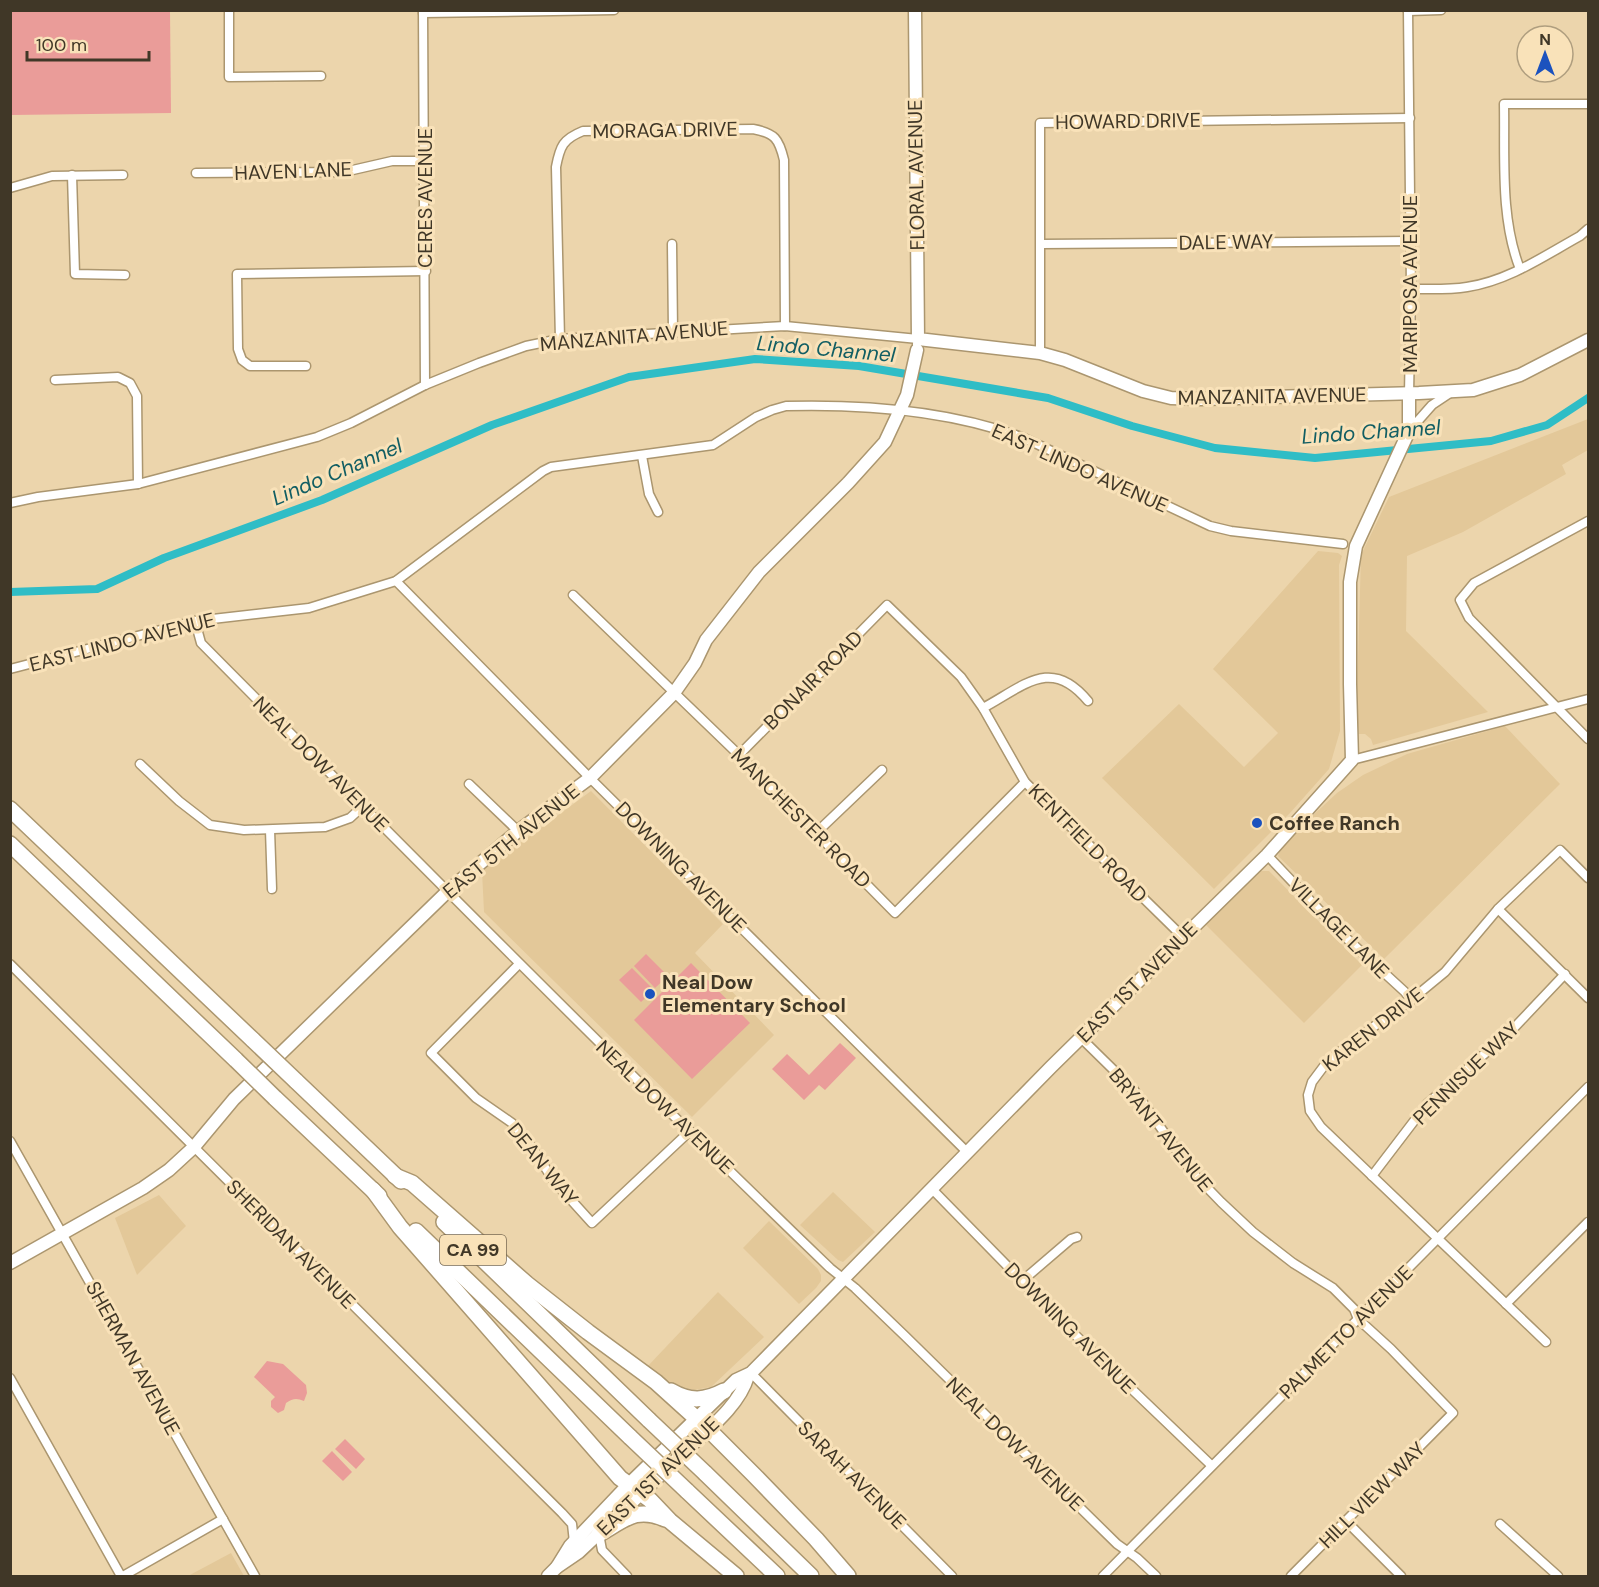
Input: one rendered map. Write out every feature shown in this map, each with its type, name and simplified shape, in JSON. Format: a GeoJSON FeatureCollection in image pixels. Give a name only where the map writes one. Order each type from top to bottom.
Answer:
{"type":"FeatureCollection","features":[{"type":"Feature","properties":{"kind":"highway","name":"CA 99"},"geometry":{"type":"LineString","coordinates":[[10,809],[811,1576]]}},
{"type":"Feature","properties":{"kind":"highway","name":"CA 99"},"geometry":{"type":"LineString","coordinates":[[10,844],[777,1576]]}},
{"type":"Feature","properties":{"kind":"highway"},"geometry":{"type":"LineString","coordinates":[[395,1176],[412,1183],[527,1284],[656,1382],[688,1399],[705,1399],[724,1390]]}},
{"type":"Feature","properties":{"kind":"highway"},"geometry":{"type":"LineString","coordinates":[[373,1190],[408,1236],[620,1478],[650,1500],[669,1521],[736,1576]]}},
{"type":"Feature","properties":{"kind":"highway"},"geometry":{"type":"LineString","coordinates":[[656,1382],[708,1429],[816,1539],[848,1576]]}},
{"type":"Feature","properties":{"kind":"highway"},"geometry":{"type":"LineString","coordinates":[[596,1528],[641,1513],[652,1513],[669,1521]]}},
{"type":"Feature","properties":{"kind":"street"},"geometry":{"type":"LineString","coordinates":[[229,10],[229,76],[321,76]]}},
{"type":"Feature","properties":{"kind":"street"},"geometry":{"type":"LineString","coordinates":[[423,12],[614,10]]}},
{"type":"Feature","properties":{"kind":"street","name":"FLORAL AVENUE"},"geometry":{"type":"LineString","coordinates":[[915,10],[917,345]]}},
{"type":"Feature","properties":{"kind":"street"},"geometry":{"type":"LineString","coordinates":[[1408,11],[1441,10]]}},
{"type":"Feature","properties":{"kind":"street","name":"MARIPOSA AVENUE"},"geometry":{"type":"LineString","coordinates":[[1352,760],[1350,582],[1356,546],[1409,431],[1411,241],[1408,11]]}},
{"type":"Feature","properties":{"kind":"street","name":"CERES AVENUE"},"geometry":{"type":"LineString","coordinates":[[423,12],[425,385]]}},
{"type":"Feature","properties":{"kind":"street"},"geometry":{"type":"LineString","coordinates":[[1520,269],[1511,246],[1506,210],[1504,104],[1588,104]]}},
{"type":"Feature","properties":{"kind":"street","name":"HOWARD DRIVE"},"geometry":{"type":"LineString","coordinates":[[1040,353],[1040,123],[1410,118]]}},
{"type":"Feature","properties":{"kind":"street","name":"MORAGA DRIVE"},"geometry":{"type":"LineString","coordinates":[[560,339],[556,167],[559,151],[568,137],[583,131],[753,129],[768,131],[780,143],[784,160],[785,326]]}},
{"type":"Feature","properties":{"kind":"street","name":"HAVEN LANE"},"geometry":{"type":"LineString","coordinates":[[196,173],[344,172],[392,161],[425,161]]}},
{"type":"Feature","properties":{"kind":"street"},"geometry":{"type":"LineString","coordinates":[[72,175],[75,274],[125,275]]}},
{"type":"Feature","properties":{"kind":"street"},"geometry":{"type":"LineString","coordinates":[[10,188],[44,177],[123,175]]}},
{"type":"Feature","properties":{"kind":"street"},"geometry":{"type":"LineString","coordinates":[[1411,289],[1467,287],[1493,281],[1520,269],[1580,236],[1588,229]]}},
{"type":"Feature","properties":{"kind":"street","name":"DALE WAY"},"geometry":{"type":"LineString","coordinates":[[1041,244],[1411,241]]}},
{"type":"Feature","properties":{"kind":"street"},"geometry":{"type":"LineString","coordinates":[[672,243],[673,331]]}},
{"type":"Feature","properties":{"kind":"street"},"geometry":{"type":"LineString","coordinates":[[306,366],[250,366],[242,360],[238,349],[237,274],[426,271]]}},
{"type":"Feature","properties":{"kind":"street","name":"MANZANITA AVENUE"},"geometry":{"type":"LineString","coordinates":[[10,503],[38,497],[138,484],[317,437],[351,423],[425,385],[503,353],[560,339],[785,326],[917,345],[1040,353],[1065,360],[1143,391],[1171,398],[1409,394],[1473,390],[1520,375],[1588,340]]}},
{"type":"Feature","properties":{"kind":"street","name":"EAST 5TH AVENUE"},"geometry":{"type":"LineString","coordinates":[[10,1263],[162,1176],[194,1147],[234,1099],[449,890],[518,831],[590,778],[674,693],[695,663],[706,640],[759,572],[885,442],[907,395],[917,345]]}},
{"type":"Feature","properties":{"kind":"street"},"geometry":{"type":"LineString","coordinates":[[55,380],[118,377],[130,383],[137,396],[138,484]]}},
{"type":"Feature","properties":{"kind":"street"},"geometry":{"type":"LineString","coordinates":[[1409,431],[1432,405],[1451,392]]}},
{"type":"Feature","properties":{"kind":"street","name":"EAST LINDO AVENUE"},"geometry":{"type":"LineString","coordinates":[[10,669],[195,621],[309,608],[396,581],[543,471],[560,465],[713,445],[756,417],[786,406],[901,410],[963,420],[1004,431],[1210,526],[1231,531],[1343,544]]}},
{"type":"Feature","properties":{"kind":"street"},"geometry":{"type":"LineString","coordinates":[[642,456],[649,494],[658,512]]}},
{"type":"Feature","properties":{"kind":"street"},"geometry":{"type":"LineString","coordinates":[[1588,521],[1474,583],[1460,600],[1469,618],[1588,739]]}},
{"type":"Feature","properties":{"kind":"street","name":"DOWNING AVENUE"},"geometry":{"type":"LineString","coordinates":[[396,581],[590,778],[967,1152]]}},
{"type":"Feature","properties":{"kind":"street","name":"MANCHESTER ROAD"},"geometry":{"type":"LineString","coordinates":[[573,596],[739,755],[895,913],[1025,782]]}},
{"type":"Feature","properties":{"kind":"street","name":"KENTFIELD ROAD"},"geometry":{"type":"LineString","coordinates":[[886,605],[961,677],[983,708],[1025,782],[1183,937]]}},
{"type":"Feature","properties":{"kind":"street","name":"BONAIR ROAD"},"geometry":{"type":"LineString","coordinates":[[739,755],[886,605]]}},
{"type":"Feature","properties":{"kind":"street","name":"NEAL DOW AVENUE"},"geometry":{"type":"LineString","coordinates":[[195,621],[201,643],[362,807],[449,890],[519,964],[1117,1544],[1156,1576]]}},
{"type":"Feature","properties":{"kind":"street"},"geometry":{"type":"LineString","coordinates":[[983,708],[1046,677],[1066,680],[1088,701]]}},
{"type":"Feature","properties":{"kind":"street"},"geometry":{"type":"LineString","coordinates":[[1352,760],[1588,699]]}},
{"type":"Feature","properties":{"kind":"street","name":"EAST 1ST AVENUE"},"geometry":{"type":"LineString","coordinates":[[553,1572],[635,1489],[695,1418],[736,1380],[749,1375],[931,1188],[1267,855],[1352,760]]}},
{"type":"Feature","properties":{"kind":"street"},"geometry":{"type":"LineString","coordinates":[[140,764],[179,801],[210,825],[244,830],[325,827],[350,818],[362,807]]}},
{"type":"Feature","properties":{"kind":"street"},"geometry":{"type":"LineString","coordinates":[[817,832],[882,770]]}},
{"type":"Feature","properties":{"kind":"street"},"geometry":{"type":"LineString","coordinates":[[470,784],[518,831]]}},
{"type":"Feature","properties":{"kind":"street"},"geometry":{"type":"LineString","coordinates":[[270,830],[272,889]]}},
{"type":"Feature","properties":{"kind":"street","name":"KAREN DRIVE"},"geometry":{"type":"LineString","coordinates":[[1546,1342],[1313,1118],[1309,1102],[1309,1087],[1324,1066],[1348,1045],[1411,1000],[1444,972],[1498,909],[1560,850],[1588,878]]}},
{"type":"Feature","properties":{"kind":"street","name":"VILLAGE LANE"},"geometry":{"type":"LineString","coordinates":[[1267,855],[1343,935],[1411,1000]]}},
{"type":"Feature","properties":{"kind":"street"},"geometry":{"type":"LineString","coordinates":[[1498,909],[1588,998]]}},
{"type":"Feature","properties":{"kind":"street","name":"SHERIDAN AVENUE"},"geometry":{"type":"LineString","coordinates":[[10,964],[572,1524]]}},
{"type":"Feature","properties":{"kind":"street","name":"DEAN WAY"},"geometry":{"type":"LineString","coordinates":[[519,964],[431,1053],[476,1098],[512,1123],[530,1143],[554,1181],[592,1223],[690,1131]]}},
{"type":"Feature","properties":{"kind":"street","name":"PENNISUE WAY"},"geometry":{"type":"LineString","coordinates":[[1372,1176],[1427,1104],[1512,1030],[1566,974]]}},
{"type":"Feature","properties":{"kind":"street","name":"BRYANT AVENUE"},"geometry":{"type":"LineString","coordinates":[[1081,1038],[1134,1090],[1192,1172],[1221,1203],[1293,1263],[1333,1287],[1354,1309],[1358,1319],[1391,1349],[1453,1413]]}},
{"type":"Feature","properties":{"kind":"street","name":"PALMETTO AVENUE"},"geometry":{"type":"LineString","coordinates":[[1103,1576],[1588,1087]]}},
{"type":"Feature","properties":{"kind":"street","name":"SHERMAN AVENUE"},"geometry":{"type":"LineString","coordinates":[[10,1141],[255,1576]]}},
{"type":"Feature","properties":{"kind":"street","name":"DOWNING AVENUE"},"geometry":{"type":"LineString","coordinates":[[931,1188],[1070,1330],[1211,1465]]}},
{"type":"Feature","properties":{"kind":"street"},"geometry":{"type":"LineString","coordinates":[[1506,1304],[1588,1222]]}},
{"type":"Feature","properties":{"kind":"street"},"geometry":{"type":"LineString","coordinates":[[1022,1281],[1071,1239],[1077,1237]]}},
{"type":"Feature","properties":{"kind":"street","name":"EAST 1ST AVENUE"},"geometry":{"type":"LineString","coordinates":[[635,1489],[708,1429],[745,1387],[749,1375]]}},
{"type":"Feature","properties":{"kind":"street","name":"SARAH AVENUE"},"geometry":{"type":"LineString","coordinates":[[749,1375],[952,1576]]}},
{"type":"Feature","properties":{"kind":"street"},"geometry":{"type":"LineString","coordinates":[[10,1378],[122,1576],[223,1519]]}},
{"type":"Feature","properties":{"kind":"street","name":"HILL VIEW WAY"},"geometry":{"type":"LineString","coordinates":[[1291,1576],[1453,1413]]}},
{"type":"Feature","properties":{"kind":"street"},"geometry":{"type":"LineString","coordinates":[[1346,1521],[1401,1576]]}},
{"type":"Feature","properties":{"kind":"street"},"geometry":{"type":"LineString","coordinates":[[602,1551],[579,1545],[572,1524],[596,1528],[602,1551],[627,1576]]}},
{"type":"Feature","properties":{"kind":"street"},"geometry":{"type":"LineString","coordinates":[[1500,1524],[1558,1576]]}},
{"type":"Feature","properties":{"kind":"shaded area"},"geometry":{"type":"Polygon","coordinates":[[[10,11],[170,11],[171,113],[11,115],[10,11]]]}},
{"type":"Feature","properties":{"kind":"shaded area"},"geometry":{"type":"Polygon","coordinates":[[[1588,419],[1588,450],[1562,465],[1566,474],[1463,532],[1407,556],[1406,631],[1488,712],[1373,745],[1371,739],[1365,734],[1356,734],[1361,555],[1389,497],[1588,419]]]}},
{"type":"Feature","properties":{"kind":"shaded area"},"geometry":{"type":"Polygon","coordinates":[[[1318,551],[1338,553],[1342,556],[1339,565],[1340,731],[1329,769],[1290,813],[1214,889],[1102,778],[1179,704],[1244,767],[1278,733],[1213,669],[1318,551]]]}},
{"type":"Feature","properties":{"kind":"shaded area"},"geometry":{"type":"Polygon","coordinates":[[[1505,726],[1560,784],[1384,959],[1278,856],[1282,844],[1337,793],[1363,775],[1407,754],[1505,726]]]}},
{"type":"Feature","properties":{"kind":"shaded area","name":"Neal Dow Elementary School"},"geometry":{"type":"Polygon","coordinates":[[[591,791],[723,924],[695,953],[774,1035],[692,1117],[484,912],[482,871],[591,791]]]}},
{"type":"Feature","properties":{"kind":"shaded area"},"geometry":{"type":"Polygon","coordinates":[[[1259,871],[1269,871],[1362,965],[1304,1023],[1205,924],[1259,871]]]}},
{"type":"Feature","properties":{"kind":"shaded area"},"geometry":{"type":"Polygon","coordinates":[[[646,954],[668,976],[655,988],[634,966],[646,954]]]}},
{"type":"Feature","properties":{"kind":"shaded area"},"geometry":{"type":"Polygon","coordinates":[[[691,963],[750,1023],[692,1079],[634,1020],[691,963]]]}},
{"type":"Feature","properties":{"kind":"shaded area"},"geometry":{"type":"Polygon","coordinates":[[[632,968],[654,990],[641,1002],[619,980],[632,968]]]}},
{"type":"Feature","properties":{"kind":"shaded area"},"geometry":{"type":"Polygon","coordinates":[[[840,1043],[856,1058],[825,1090],[819,1085],[804,1100],[772,1069],[787,1054],[809,1075],[840,1043]]]}},
{"type":"Feature","properties":{"kind":"shaded area"},"geometry":{"type":"Polygon","coordinates":[[[833,1192],[875,1232],[843,1262],[800,1225],[833,1192]]]}},
{"type":"Feature","properties":{"kind":"shaded area"},"geometry":{"type":"Polygon","coordinates":[[[159,1195],[186,1226],[137,1275],[115,1218],[159,1195]]]}},
{"type":"Feature","properties":{"kind":"shaded area"},"geometry":{"type":"Polygon","coordinates":[[[769,1221],[818,1269],[821,1275],[821,1281],[816,1288],[799,1304],[743,1248],[769,1221]]]}},
{"type":"Feature","properties":{"kind":"shaded area"},"geometry":{"type":"Polygon","coordinates":[[[718,1292],[764,1337],[711,1387],[694,1390],[672,1384],[647,1367],[718,1292]]]}},
{"type":"Feature","properties":{"kind":"shaded area"},"geometry":{"type":"Polygon","coordinates":[[[267,1361],[283,1364],[306,1385],[307,1393],[304,1401],[291,1400],[286,1403],[284,1410],[278,1413],[271,1407],[271,1401],[275,1397],[254,1377],[267,1361]]]}},
{"type":"Feature","properties":{"kind":"shaded area"},"geometry":{"type":"Polygon","coordinates":[[[345,1439],[365,1459],[356,1469],[335,1449],[345,1439]]]}},
{"type":"Feature","properties":{"kind":"shaded area"},"geometry":{"type":"Polygon","coordinates":[[[332,1451],[352,1472],[343,1481],[322,1461],[332,1451]]]}},
{"type":"Feature","properties":{"kind":"shaded area"},"geometry":{"type":"Polygon","coordinates":[[[231,1553],[244,1576],[188,1576],[231,1553]]]}},
{"type":"Feature","properties":{"kind":"waterway","name":"Lindo Channel"},"geometry":{"type":"LineString","coordinates":[[10,592],[97,589],[164,558],[322,500],[492,425],[629,377],[755,359],[859,366],[1048,398],[1132,426],[1215,448],[1315,458],[1491,441],[1547,425],[1588,398]]}},
{"type":"Feature","properties":{"kind":"place","name":"Coffee Ranch"},"geometry":{"type":"Point","coordinates":[1257,823]}},
{"type":"Feature","properties":{"kind":"place","name":"Neal Dow Elementary School"},"geometry":{"type":"Point","coordinates":[650,994]}}]}
